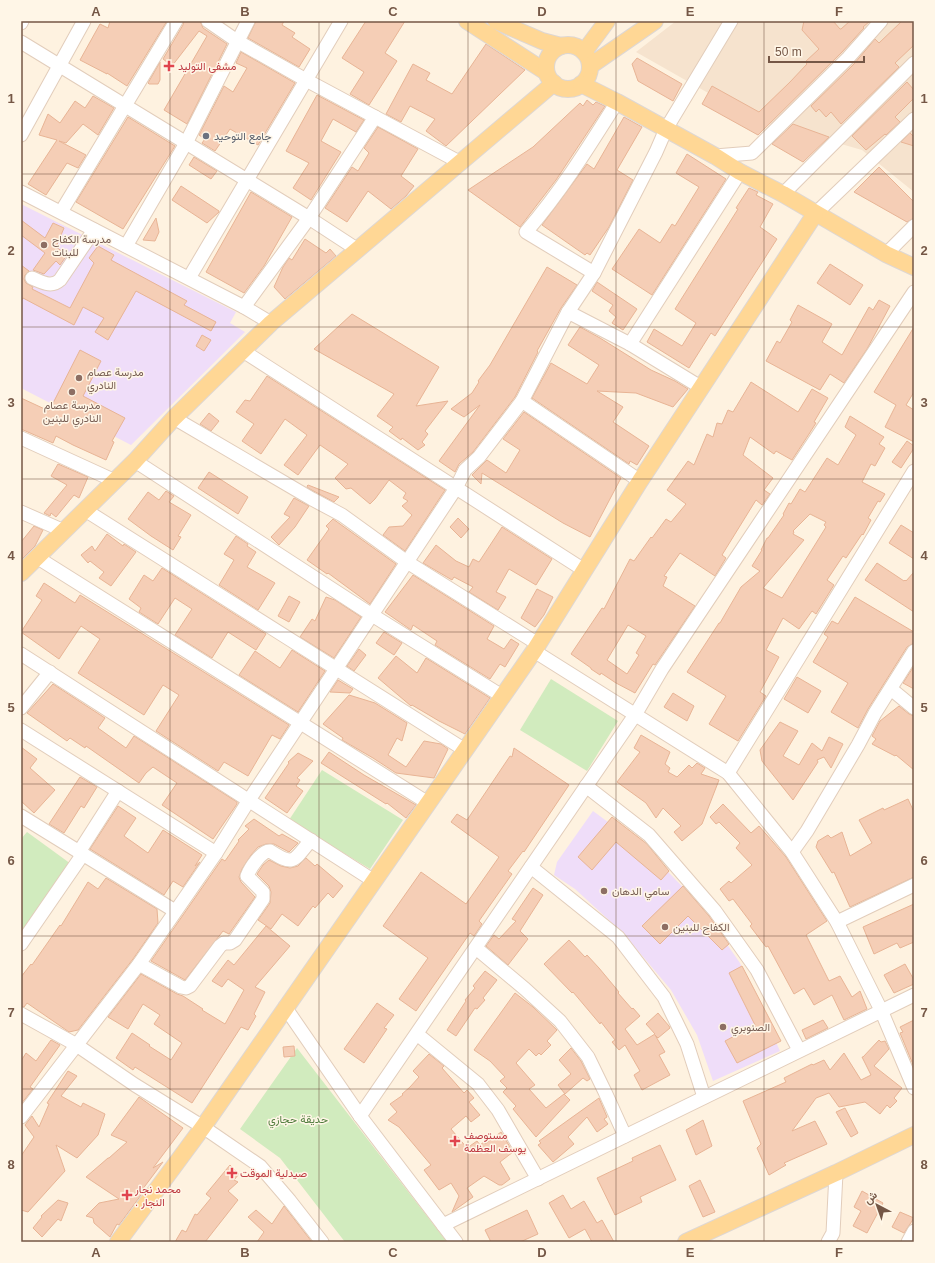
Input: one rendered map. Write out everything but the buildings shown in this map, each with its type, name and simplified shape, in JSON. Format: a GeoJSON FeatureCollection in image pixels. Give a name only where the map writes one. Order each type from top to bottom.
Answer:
{"type":"FeatureCollection","features":[{"type":"Feature","properties":{"kind":"main road"},"geometry":{"type":"LineString","coordinates":[[467,21],[550,78],[560,87],[567,89],[575,88],[588,76],[590,66],[588,58],[584,52],[577,47],[569,45],[561,46],[542,41],[496,21]]}},
{"type":"Feature","properties":{"kind":"main road"},"geometry":{"type":"LineString","coordinates":[[584,52],[607,21]]}},
{"type":"Feature","properties":{"kind":"main road"},"geometry":{"type":"LineString","coordinates":[[590,66],[655,21]]}},
{"type":"Feature","properties":{"kind":"main road"},"geometry":{"type":"LineString","coordinates":[[550,78],[546,64],[548,56],[561,46]]}},
{"type":"Feature","properties":{"kind":"main road"},"geometry":{"type":"LineString","coordinates":[[21,573],[136,461],[174,418],[272,322],[461,163],[550,78]]}},
{"type":"Feature","properties":{"kind":"main road"},"geometry":{"type":"LineString","coordinates":[[581,84],[715,156],[740,172],[783,194],[886,254],[914,267]]}},
{"type":"Feature","properties":{"kind":"main road"},"geometry":{"type":"LineString","coordinates":[[118,1242],[203,1127],[536,648],[640,481],[815,214]]}},
{"type":"Feature","properties":{"kind":"main road"},"geometry":{"type":"LineString","coordinates":[[686,1242],[836,1173],[914,1135]]}},
{"type":"Feature","properties":{"kind":"street"},"geometry":{"type":"LineString","coordinates":[[21,135],[84,21]]}},
{"type":"Feature","properties":{"kind":"street"},"geometry":{"type":"LineString","coordinates":[[61,212],[176,21]]}},
{"type":"Feature","properties":{"kind":"street"},"geometry":{"type":"LineString","coordinates":[[208,21],[237,41],[306,80],[461,163]]}},
{"type":"Feature","properties":{"kind":"street"},"geometry":{"type":"LineString","coordinates":[[126,246],[186,143],[248,21]]}},
{"type":"Feature","properties":{"kind":"street"},"geometry":{"type":"LineString","coordinates":[[189,278],[341,21]]}},
{"type":"Feature","properties":{"kind":"street"},"geometry":{"type":"LineString","coordinates":[[21,1117],[139,964],[216,853],[249,800],[456,488],[465,470],[479,457],[522,400],[568,312],[594,273],[656,152],[666,129],[731,21]]}},
{"type":"Feature","properties":{"kind":"street"},"geometry":{"type":"LineString","coordinates":[[715,156],[752,153],[848,58],[881,21]]}},
{"type":"Feature","properties":{"kind":"street"},"geometry":{"type":"LineString","coordinates":[[21,42],[309,218],[358,250]]}},
{"type":"Feature","properties":{"kind":"street"},"geometry":{"type":"LineString","coordinates":[[783,194],[914,63]]}},
{"type":"Feature","properties":{"kind":"street"},"geometry":{"type":"LineString","coordinates":[[594,273],[526,232],[572,173],[617,102]]}},
{"type":"Feature","properties":{"kind":"street"},"geometry":{"type":"LineString","coordinates":[[244,306],[309,218],[376,117]]}},
{"type":"Feature","properties":{"kind":"street"},"geometry":{"type":"LineString","coordinates":[[815,214],[914,119]]}},
{"type":"Feature","properties":{"kind":"street"},"geometry":{"type":"LineString","coordinates":[[630,344],[740,172]]}},
{"type":"Feature","properties":{"kind":"street"},"geometry":{"type":"LineString","coordinates":[[21,192],[244,306],[272,322]]}},
{"type":"Feature","properties":{"kind":"street"},"geometry":{"type":"LineString","coordinates":[[886,254],[914,226]]}},
{"type":"Feature","properties":{"kind":"street"},"geometry":{"type":"LineString","coordinates":[[32,278],[49,285],[56,284],[94,230]]}},
{"type":"Feature","properties":{"kind":"street"},"geometry":{"type":"LineString","coordinates":[[360,1116],[635,715],[662,669],[914,292]]}},
{"type":"Feature","properties":{"kind":"street"},"geometry":{"type":"LineString","coordinates":[[568,312],[630,344],[702,388]]}},
{"type":"Feature","properties":{"kind":"street"},"geometry":{"type":"LineString","coordinates":[[243,351],[584,570]]}},
{"type":"Feature","properties":{"kind":"street"},"geometry":{"type":"LineString","coordinates":[[522,400],[640,481]]}},
{"type":"Feature","properties":{"kind":"street"},"geometry":{"type":"LineString","coordinates":[[174,418],[342,515],[407,562],[635,715],[728,773],[792,852],[837,922],[881,1010],[914,1088]]}},
{"type":"Feature","properties":{"kind":"street"},"geometry":{"type":"LineString","coordinates":[[21,438],[115,481]]}},
{"type":"Feature","properties":{"kind":"street"},"geometry":{"type":"LineString","coordinates":[[136,461],[372,615],[502,696]]}},
{"type":"Feature","properties":{"kind":"street"},"geometry":{"type":"LineString","coordinates":[[728,773],[914,471]]}},
{"type":"Feature","properties":{"kind":"street"},"geometry":{"type":"LineString","coordinates":[[85,510],[465,750]]}},
{"type":"Feature","properties":{"kind":"street"},"geometry":{"type":"LineString","coordinates":[[21,512],[64,531]]}},
{"type":"Feature","properties":{"kind":"street"},"geometry":{"type":"LineString","coordinates":[[38,558],[301,722],[428,804]]}},
{"type":"Feature","properties":{"kind":"street"},"geometry":{"type":"LineString","coordinates":[[21,654],[374,881]]}},
{"type":"Feature","properties":{"kind":"street"},"geometry":{"type":"LineString","coordinates":[[792,852],[811,825],[875,713],[913,654]]}},
{"type":"Feature","properties":{"kind":"street"},"geometry":{"type":"LineString","coordinates":[[21,708],[50,672]]}},
{"type":"Feature","properties":{"kind":"street"},"geometry":{"type":"LineString","coordinates":[[891,689],[914,708]]}},
{"type":"Feature","properties":{"kind":"street"},"geometry":{"type":"LineString","coordinates":[[21,730],[216,853]]}},
{"type":"Feature","properties":{"kind":"street"},"geometry":{"type":"LineString","coordinates":[[586,786],[649,834],[715,911],[757,970],[799,1050]]}},
{"type":"Feature","properties":{"kind":"street"},"geometry":{"type":"LineString","coordinates":[[21,944],[81,853],[118,791]]}},
{"type":"Feature","properties":{"kind":"street"},"geometry":{"type":"LineString","coordinates":[[21,816],[175,911]]}},
{"type":"Feature","properties":{"kind":"street"},"geometry":{"type":"LineString","coordinates":[[139,964],[181,987],[186,988],[190,986],[220,946],[224,943],[230,943],[235,940],[263,899],[263,892],[247,876],[249,870],[264,852],[270,850],[285,860],[291,861],[296,858],[311,840]]}},
{"type":"Feature","properties":{"kind":"street"},"geometry":{"type":"LineString","coordinates":[[531,867],[618,937],[664,997],[687,1044],[704,1097]]}},
{"type":"Feature","properties":{"kind":"street"},"geometry":{"type":"LineString","coordinates":[[837,922],[914,885]]}},
{"type":"Feature","properties":{"kind":"street"},"geometry":{"type":"LineString","coordinates":[[476,948],[560,1021],[588,1057],[625,1136]]}},
{"type":"Feature","properties":{"kind":"street"},"geometry":{"type":"LineString","coordinates":[[443,1225],[914,995]]}},
{"type":"Feature","properties":{"kind":"street"},"geometry":{"type":"LineString","coordinates":[[285,1007],[360,1116],[456,1242]]}},
{"type":"Feature","properties":{"kind":"street"},"geometry":{"type":"LineString","coordinates":[[21,1014],[76,1044],[135,1085],[203,1127],[260,1166],[322,1242]]}},
{"type":"Feature","properties":{"kind":"street"},"geometry":{"type":"LineString","coordinates":[[417,1034],[478,1084],[498,1110],[538,1179]]}},
{"type":"Feature","properties":{"kind":"street"},"geometry":{"type":"LineString","coordinates":[[828,1242],[833,1233],[836,1173]]}},
{"type":"Feature","properties":{"kind":"street"},"geometry":{"type":"LineString","coordinates":[[908,1242],[914,1231]]}},
{"type":"Feature","properties":{"kind":"shaded area"},"geometry":{"type":"Polygon","coordinates":[[[676,21],[914,21],[914,192],[862,150],[754,119],[636,52],[676,21]]]}},
{"type":"Feature","properties":{"kind":"shaded area"},"geometry":{"type":"Polygon","coordinates":[[[21,204],[236,312],[230,323],[245,332],[131,445],[21,388],[21,204]]]}},
{"type":"Feature","properties":{"kind":"shaded area"},"geometry":{"type":"Polygon","coordinates":[[[593,811],[650,853],[699,904],[740,963],[780,1051],[713,1081],[697,1035],[671,990],[623,933],[575,889],[554,875],[557,862],[593,811]]]}},
{"type":"Feature","properties":{"kind":"green space"},"geometry":{"type":"Polygon","coordinates":[[[551,679],[618,721],[587,771],[520,730],[551,679]]]}},
{"type":"Feature","properties":{"kind":"green space"},"geometry":{"type":"Polygon","coordinates":[[[322,770],[403,820],[370,869],[289,820],[322,770]]]}},
{"type":"Feature","properties":{"kind":"green space"},"geometry":{"type":"Polygon","coordinates":[[[27,832],[71,864],[21,935],[21,839],[27,832]]]}},
{"type":"Feature","properties":{"kind":"green space","name":"حديقة حجازي"},"geometry":{"type":"Polygon","coordinates":[[[297,1048],[447,1242],[345,1242],[280,1158],[240,1129],[297,1048]]]}},
{"type":"Feature","properties":{"kind":"place","name":"مشفى التوليد"},"geometry":{"type":"Point","coordinates":[169,66]}},
{"type":"Feature","properties":{"kind":"place","name":"جامع التوحيد"},"geometry":{"type":"Point","coordinates":[206,136]}},
{"type":"Feature","properties":{"kind":"place","name":"مدرسة الكفاح للبنات"},"geometry":{"type":"Point","coordinates":[44,245]}},
{"type":"Feature","properties":{"kind":"place","name":"مدرسة عصام النادري"},"geometry":{"type":"Point","coordinates":[79,378]}},
{"type":"Feature","properties":{"kind":"place","name":"مدرسة عصام النادري للبنين"},"geometry":{"type":"Point","coordinates":[72,392]}},
{"type":"Feature","properties":{"kind":"place","name":"سامي الدهان"},"geometry":{"type":"Point","coordinates":[604,891]}},
{"type":"Feature","properties":{"kind":"place","name":"الكفاح للبنين"},"geometry":{"type":"Point","coordinates":[665,927]}},
{"type":"Feature","properties":{"kind":"place","name":"الصنوبري"},"geometry":{"type":"Point","coordinates":[723,1027]}},
{"type":"Feature","properties":{"kind":"place","name":"مستوصف يوسف العظمة"},"geometry":{"type":"Point","coordinates":[455,1141]}},
{"type":"Feature","properties":{"kind":"place","name":"صيدلية الموقت"},"geometry":{"type":"Point","coordinates":[232,1173]}},
{"type":"Feature","properties":{"kind":"place","name":"محمد نجار . النجار"},"geometry":{"type":"Point","coordinates":[127,1195]}}]}
